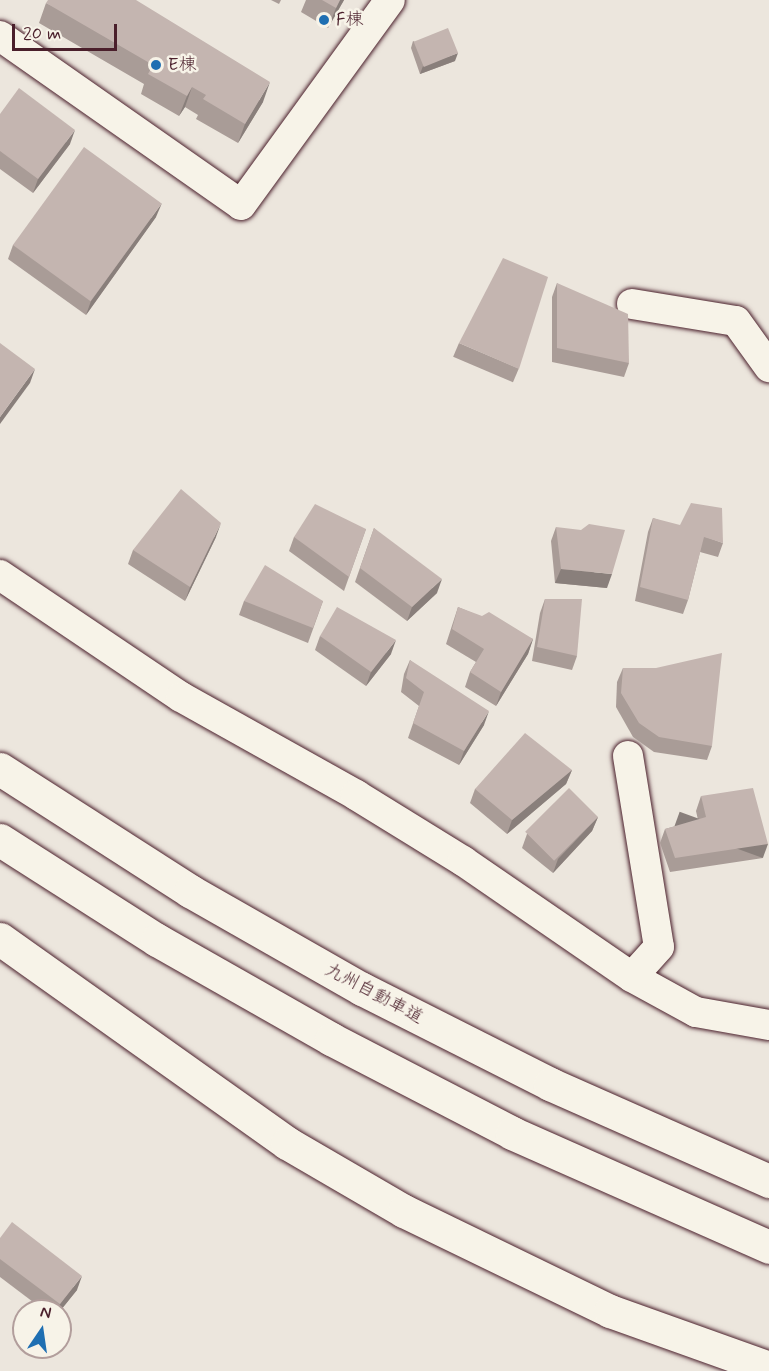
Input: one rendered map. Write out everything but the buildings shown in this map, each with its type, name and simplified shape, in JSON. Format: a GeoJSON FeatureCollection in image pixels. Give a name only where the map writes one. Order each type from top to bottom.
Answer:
{"type":"FeatureCollection","features":[{"type":"Feature","properties":{"kind":"main road","name":"九州自動車道"},"geometry":{"type":"LineString","coordinates":[[0,769],[189,891],[362,989],[550,1084],[769,1181]]}},
{"type":"Feature","properties":{"kind":"main road"},"geometry":{"type":"LineString","coordinates":[[0,840],[157,940],[331,1039],[512,1133],[769,1247]]}},
{"type":"Feature","properties":{"kind":"main road"},"geometry":{"type":"LineString","coordinates":[[0,939],[287,1143],[404,1211],[599,1306],[769,1368]]}},
{"type":"Feature","properties":{"kind":"street"},"geometry":{"type":"LineString","coordinates":[[0,36],[241,205],[390,0]]}},
{"type":"Feature","properties":{"kind":"street"},"geometry":{"type":"LineString","coordinates":[[632,304],[735,321],[769,367]]}},
{"type":"Feature","properties":{"kind":"street"},"geometry":{"type":"LineString","coordinates":[[0,575],[182,697],[356,795],[463,861],[632,977],[696,1012],[769,1025]]}},
{"type":"Feature","properties":{"kind":"street"},"geometry":{"type":"LineString","coordinates":[[628,756],[659,947],[632,977]]}},
{"type":"Feature","properties":{"kind":"place","name":"F棟"},"geometry":{"type":"Point","coordinates":[324,20]}},
{"type":"Feature","properties":{"kind":"place","name":"E棟"},"geometry":{"type":"Point","coordinates":[156,65]}}]}
